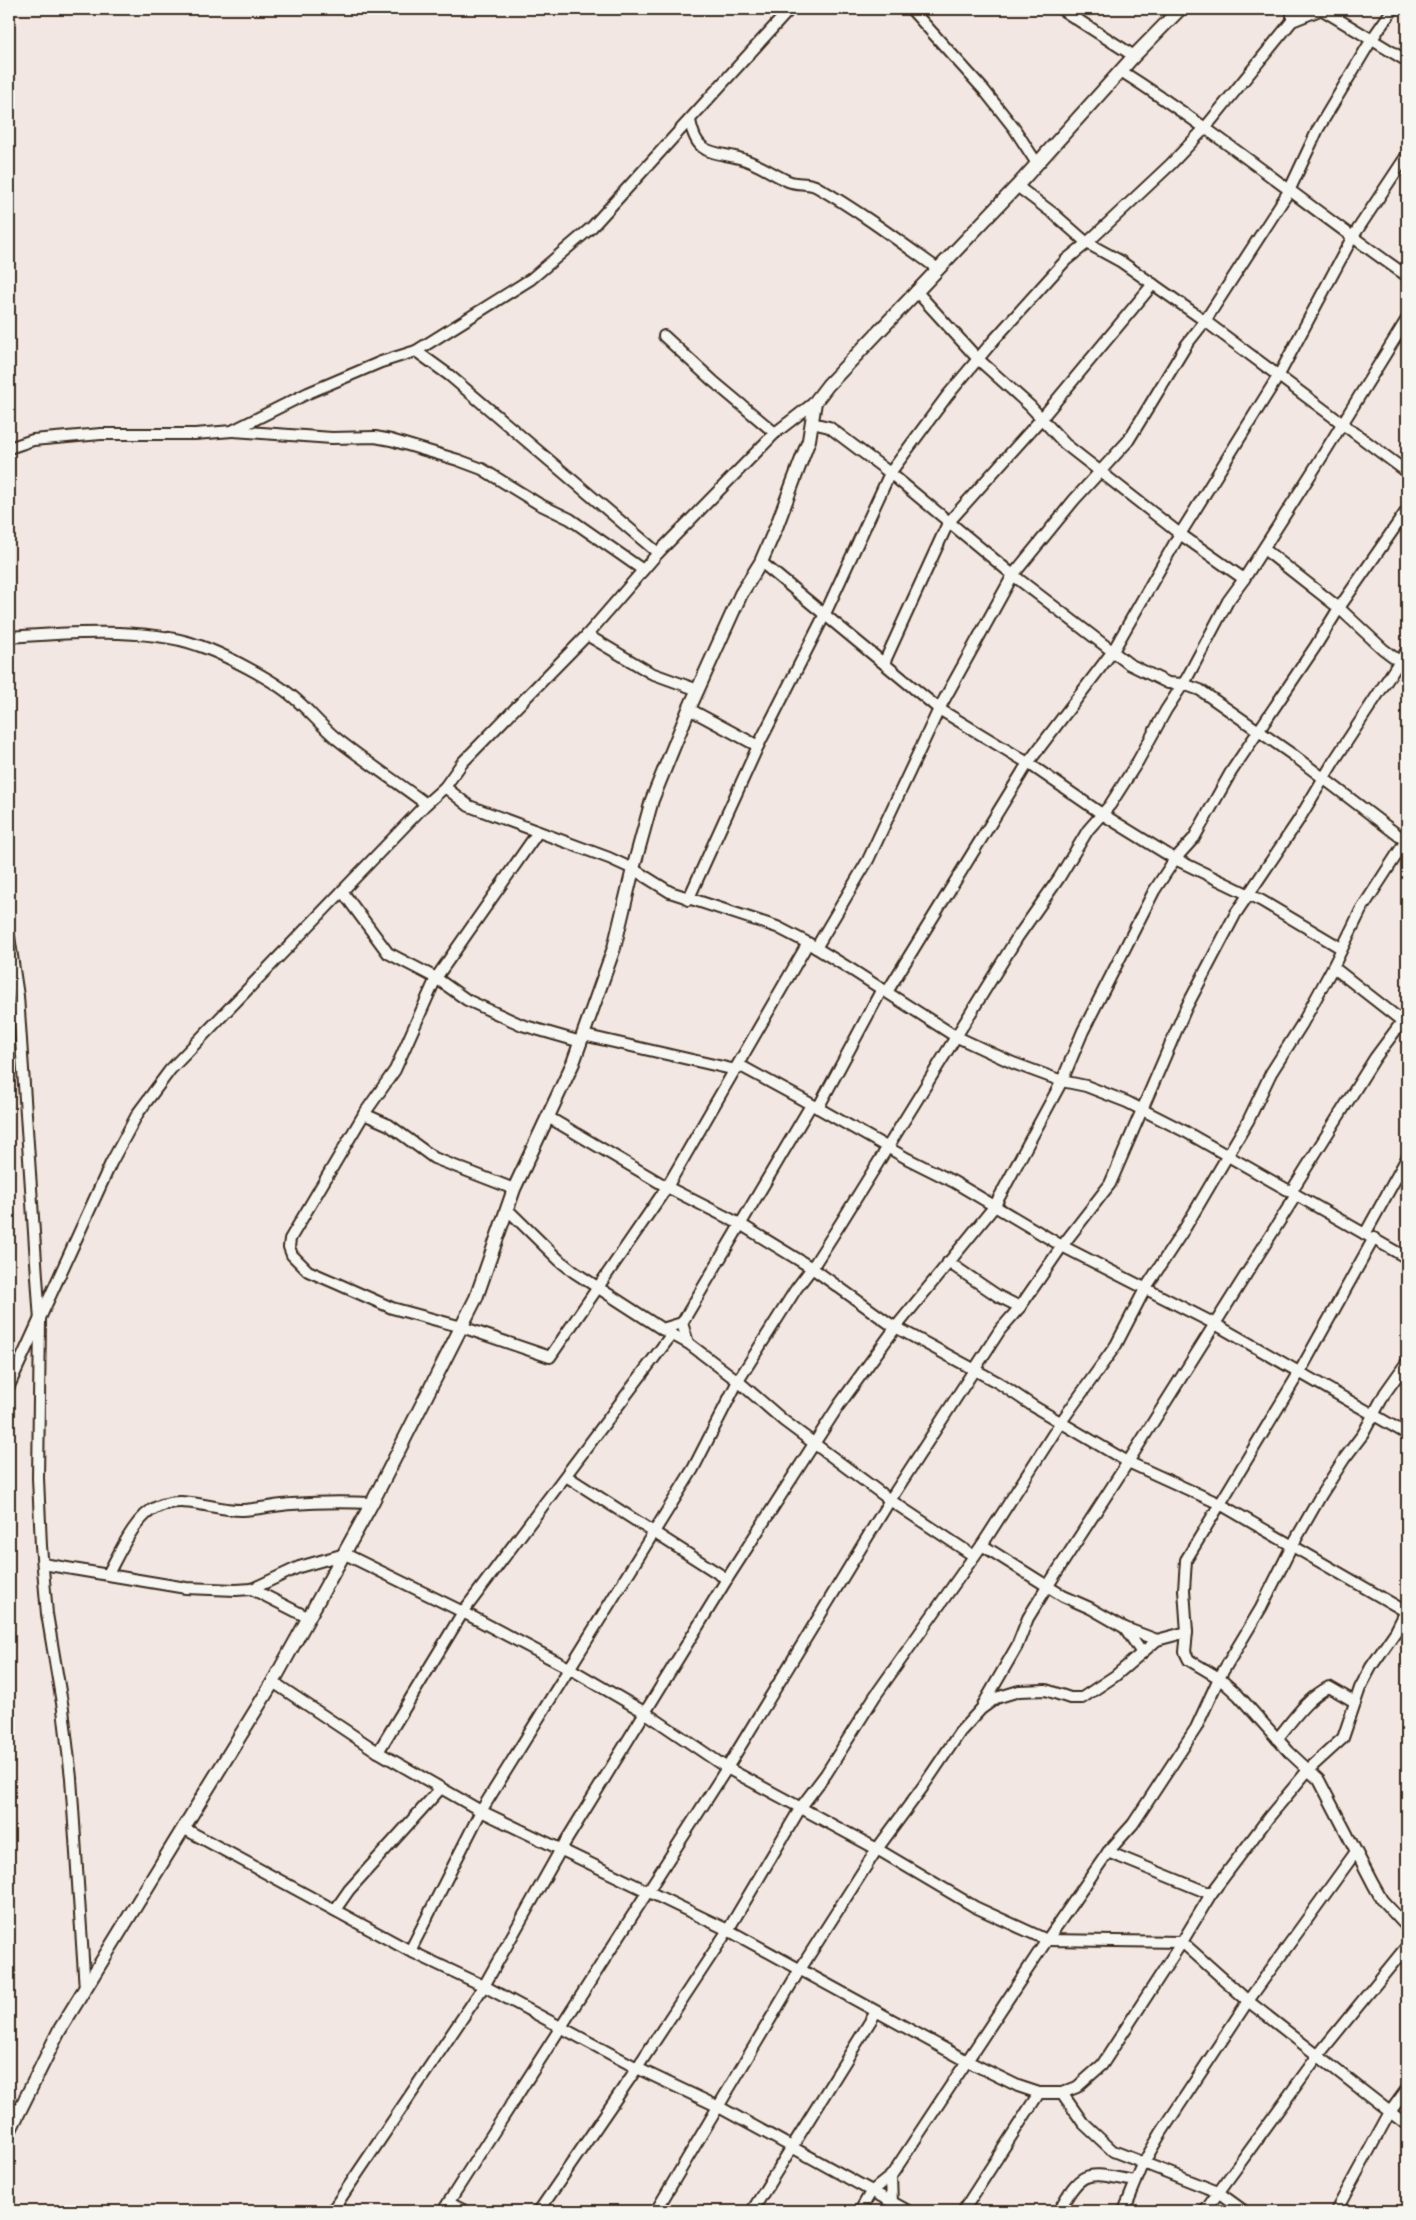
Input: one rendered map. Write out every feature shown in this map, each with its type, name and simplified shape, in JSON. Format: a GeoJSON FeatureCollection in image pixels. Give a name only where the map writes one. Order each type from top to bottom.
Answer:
{"type":"FeatureCollection","features":[{"type":"Feature","properties":{"kind":"street"},"geometry":{"type":"LineString","coordinates":[[232,431],[308,393],[381,362],[416,351],[531,279],[592,227],[790,9]]}},
{"type":"Feature","properties":{"kind":"street"},"geometry":{"type":"LineString","coordinates":[[911,9],[984,90],[1014,128],[1036,162]]}},
{"type":"Feature","properties":{"kind":"street"},"geometry":{"type":"LineString","coordinates":[[1061,9],[1134,56]]}},
{"type":"Feature","properties":{"kind":"street"},"geometry":{"type":"LineString","coordinates":[[9,1386],[40,1321],[90,1205],[138,1113],[170,1070],[426,804],[445,787],[462,763],[587,635],[658,553],[775,432],[815,402],[828,385],[1017,186],[1036,162],[1180,9]]}},
{"type":"Feature","properties":{"kind":"street"},"geometry":{"type":"LineString","coordinates":[[1292,9],[1292,21]]}},
{"type":"Feature","properties":{"kind":"street"},"geometry":{"type":"LineString","coordinates":[[688,900],[758,746],[824,616],[890,473],[947,396],[978,359],[1066,260],[1087,243],[1171,164],[1205,128],[1292,21],[1322,9],[1407,62]]}},
{"type":"Feature","properties":{"kind":"street"},"geometry":{"type":"LineString","coordinates":[[538,832],[436,978],[395,1070],[364,1114],[290,1239],[289,1247],[292,1255],[308,1271],[392,1308],[462,1327],[550,1357],[667,1187],[737,1068],[812,946],[868,860],[939,709],[1013,575],[1074,500],[1128,442],[1187,344],[1205,321],[1288,191],[1318,129],[1393,9]]}},
{"type":"Feature","properties":{"kind":"street"},"geometry":{"type":"LineString","coordinates":[[1121,71],[1168,101],[1352,238],[1407,276]]}},
{"type":"Feature","properties":{"kind":"street"},"geometry":{"type":"LineString","coordinates":[[690,121],[694,138],[705,149],[742,159],[790,182],[815,186],[888,233],[938,269]]}},
{"type":"Feature","properties":{"kind":"street"},"geometry":{"type":"LineString","coordinates":[[378,1752],[464,1612],[566,1476],[667,1331],[682,1323],[740,1224],[815,1106],[884,990],[1028,763],[1113,651],[1180,534],[1279,375],[1352,238],[1407,155]]}},
{"type":"Feature","properties":{"kind":"street"},"geometry":{"type":"LineString","coordinates":[[1017,186],[1054,214],[1087,243],[1120,261],[1205,321],[1407,472]]}},
{"type":"Feature","properties":{"kind":"street"},"geometry":{"type":"LineString","coordinates":[[884,663],[948,523],[1041,419],[1153,284]]}},
{"type":"Feature","properties":{"kind":"street"},"geometry":{"type":"LineString","coordinates":[[916,291],[978,359],[1065,444],[1180,534],[1244,579]]}},
{"type":"Feature","properties":{"kind":"street"},"geometry":{"type":"LineString","coordinates":[[410,1951],[481,1811],[693,1469],[738,1381],[796,1289],[812,1268],[1017,938],[1059,878],[1088,830],[1102,814],[1138,761],[1228,601],[1264,548],[1407,319]]}},
{"type":"Feature","properties":{"kind":"street"},"geometry":{"type":"LineString","coordinates":[[664,336],[713,381],[775,432]]}},
{"type":"Feature","properties":{"kind":"street"},"geometry":{"type":"LineString","coordinates":[[416,351],[448,375],[658,553]]}},
{"type":"Feature","properties":{"kind":"street"},"geometry":{"type":"LineString","coordinates":[[9,2132],[59,2031],[273,1682],[345,1554],[476,1298],[514,1189],[573,1063],[614,948],[632,869],[652,800],[741,594],[761,562],[805,448],[812,423],[815,402]]}},
{"type":"Feature","properties":{"kind":"street"},"geometry":{"type":"LineString","coordinates":[[539,2211],[638,2068],[728,1930],[801,1808],[826,1774],[876,1696],[982,1546],[1061,1422],[1116,1345],[1145,1289],[1185,1228],[1272,1073],[1302,1024],[1333,967],[1341,948],[1380,880],[1407,841],[1260,731],[1200,690],[1183,684],[1168,683],[1129,664],[1013,575],[890,473],[829,427],[812,423]]}},
{"type":"Feature","properties":{"kind":"street"},"geometry":{"type":"LineString","coordinates":[[9,448],[33,440],[101,434],[195,434],[232,431],[332,438],[375,437],[391,440],[482,469],[539,504],[570,519],[644,570]]}},
{"type":"Feature","properties":{"kind":"street"},"geometry":{"type":"LineString","coordinates":[[332,2211],[484,1986],[561,1849],[727,1579],[839,1405],[896,1327],[994,1207],[1062,1080],[1083,1031],[1154,891],[1175,859],[1194,838],[1231,772],[1260,731],[1339,608],[1386,543],[1407,510]]}},
{"type":"Feature","properties":{"kind":"street"},"geometry":{"type":"LineString","coordinates":[[1264,548],[1339,608],[1403,665]]}},
{"type":"Feature","properties":{"kind":"street"},"geometry":{"type":"LineString","coordinates":[[761,562],[824,616],[939,709],[1028,763],[1102,814],[1175,859],[1249,895],[1341,948]]}},
{"type":"Feature","properties":{"kind":"street"},"geometry":{"type":"LineString","coordinates":[[9,637],[128,634],[197,644],[221,655],[293,697],[334,737],[426,804]]}},
{"type":"Feature","properties":{"kind":"street"},"geometry":{"type":"LineString","coordinates":[[587,635],[651,672],[698,690]]}},
{"type":"Feature","properties":{"kind":"street"},"geometry":{"type":"LineString","coordinates":[[465,2211],[446,2207],[560,2026],[727,1768],[890,1500],[1000,1330],[1020,1308],[1062,1246],[1110,1184],[1186,1008],[1236,914],[1298,821],[1324,778],[1403,665],[1407,650]]}},
{"type":"Feature","properties":{"kind":"street"},"geometry":{"type":"LineString","coordinates":[[690,709],[758,746]]}},
{"type":"Feature","properties":{"kind":"street"},"geometry":{"type":"LineString","coordinates":[[445,787],[469,806],[632,869],[670,892],[688,900],[743,915],[777,928],[812,946],[955,1036],[1013,1062],[1062,1080],[1086,1086],[1141,1109],[1407,1258]]}},
{"type":"Feature","properties":{"kind":"street"},"geometry":{"type":"LineString","coordinates":[[342,891],[388,953],[436,978],[467,1000],[522,1025],[737,1068],[815,1106],[887,1148],[954,1182],[1062,1246],[1215,1324],[1407,1434]]}},
{"type":"Feature","properties":{"kind":"street"},"geometry":{"type":"LineString","coordinates":[[9,936],[18,996],[40,1321],[38,1478],[43,1564],[47,1614],[63,1709],[71,1778],[85,1989]]}},
{"type":"Feature","properties":{"kind":"street"},"geometry":{"type":"LineString","coordinates":[[981,1709],[1017,1646],[1028,1618],[1047,1587],[1215,1324],[1375,1058],[1405,1018],[1333,967]]}},
{"type":"Feature","properties":{"kind":"street"},"geometry":{"type":"LineString","coordinates":[[364,1114],[389,1125],[434,1158],[514,1189]]}},
{"type":"Feature","properties":{"kind":"street"},"geometry":{"type":"LineString","coordinates":[[273,1682],[378,1752],[481,1811],[728,1930],[967,2061],[1018,2086],[1039,2093],[1062,2093],[1077,2087],[1102,2065],[1211,1894],[1309,1769],[1343,1738],[1355,1702],[1370,1667],[1396,1631],[1406,1610],[1220,1504],[1128,1462],[999,1383],[896,1327],[812,1268],[740,1224],[667,1187],[548,1117]]}},
{"type":"Feature","properties":{"kind":"street"},"geometry":{"type":"LineString","coordinates":[[1407,1158],[1370,1236],[1299,1373],[1186,1560],[1184,1590],[1187,1632],[1185,1652],[1188,1660],[1201,1670],[1219,1678],[1238,1695],[1277,1739],[1309,1769],[1318,1780],[1355,1853],[1382,1900],[1407,1927]]}},
{"type":"Feature","properties":{"kind":"street"},"geometry":{"type":"LineString","coordinates":[[507,1209],[559,1260],[574,1272],[688,1343],[738,1381],[784,1421],[816,1442],[890,1500],[974,1556]]}},
{"type":"Feature","properties":{"kind":"street"},"geometry":{"type":"LineString","coordinates":[[948,1262],[998,1296],[1020,1308]]}},
{"type":"Feature","properties":{"kind":"street"},"geometry":{"type":"LineString","coordinates":[[682,1323],[688,1343]]}},
{"type":"Feature","properties":{"kind":"street"},"geometry":{"type":"LineString","coordinates":[[860,2211],[872,2192],[892,2176],[1047,1940],[1108,1852],[1133,1824],[1196,1728],[1219,1678],[1272,1587],[1292,1546],[1321,1495],[1363,1434],[1385,1393],[1407,1362]]}},
{"type":"Feature","properties":{"kind":"street"},"geometry":{"type":"LineString","coordinates":[[566,1476],[727,1579]]}},
{"type":"Feature","properties":{"kind":"street"},"geometry":{"type":"LineString","coordinates":[[108,1574],[140,1520],[155,1507],[172,1502],[195,1502],[241,1510],[293,1504],[372,1503]]}},
{"type":"Feature","properties":{"kind":"street"},"geometry":{"type":"LineString","coordinates":[[982,1546],[1047,1587],[1124,1628],[1156,1640]]}},
{"type":"Feature","properties":{"kind":"street"},"geometry":{"type":"LineString","coordinates":[[43,1564],[186,1588],[236,1590],[252,1589],[299,1567],[345,1554],[464,1612],[569,1668],[646,1713],[727,1768],[877,1849],[975,1907],[1047,1940],[1182,1942],[1248,2001],[1319,2054],[1407,2125]]}},
{"type":"Feature","properties":{"kind":"street"},"geometry":{"type":"LineString","coordinates":[[252,1589],[309,1618]]}},
{"type":"Feature","properties":{"kind":"street"},"geometry":{"type":"LineString","coordinates":[[1124,1628],[1142,1653]]}},
{"type":"Feature","properties":{"kind":"street"},"geometry":{"type":"LineString","coordinates":[[656,2211],[799,1970],[877,1849],[960,1732],[981,1709],[996,1698],[1019,1691],[1046,1690],[1070,1698],[1082,1698],[1115,1676],[1156,1640],[1187,1632]]}},
{"type":"Feature","properties":{"kind":"street"},"geometry":{"type":"LineString","coordinates":[[1277,1739],[1322,1690],[1329,1687],[1355,1702]]}},
{"type":"Feature","properties":{"kind":"street"},"geometry":{"type":"LineString","coordinates":[[336,1910],[349,1890],[441,1788]]}},
{"type":"Feature","properties":{"kind":"street"},"geometry":{"type":"LineString","coordinates":[[183,1828],[410,1951],[484,1986],[638,2068],[719,2106],[892,2204],[908,2211]]}},
{"type":"Feature","properties":{"kind":"street"},"geometry":{"type":"LineString","coordinates":[[1108,1852],[1211,1894]]}},
{"type":"Feature","properties":{"kind":"street"},"geometry":{"type":"LineString","coordinates":[[1124,2211],[1144,2162],[1175,2111],[1248,2001],[1355,1853]]}},
{"type":"Feature","properties":{"kind":"street"},"geometry":{"type":"LineString","coordinates":[[1205,2211],[1319,2054],[1407,1946]]}},
{"type":"Feature","properties":{"kind":"street"},"geometry":{"type":"LineString","coordinates":[[752,2211],[876,2012]]}},
{"type":"Feature","properties":{"kind":"street"},"geometry":{"type":"LineString","coordinates":[[1336,2211],[1390,2112],[1407,2089]]}},
{"type":"Feature","properties":{"kind":"street"},"geometry":{"type":"LineString","coordinates":[[963,2211],[1039,2093]]}},
{"type":"Feature","properties":{"kind":"street"},"geometry":{"type":"LineString","coordinates":[[1062,2093],[1084,2123],[1101,2141],[1114,2151],[1218,2192],[1244,2211]]}},
{"type":"Feature","properties":{"kind":"street"},"geometry":{"type":"LineString","coordinates":[[1059,2211],[1070,2190],[1081,2178],[1094,2175],[1136,2181]]}},
{"type":"Feature","properties":{"kind":"street"},"geometry":{"type":"LineString","coordinates":[[892,2176],[892,2204]]}}]}
